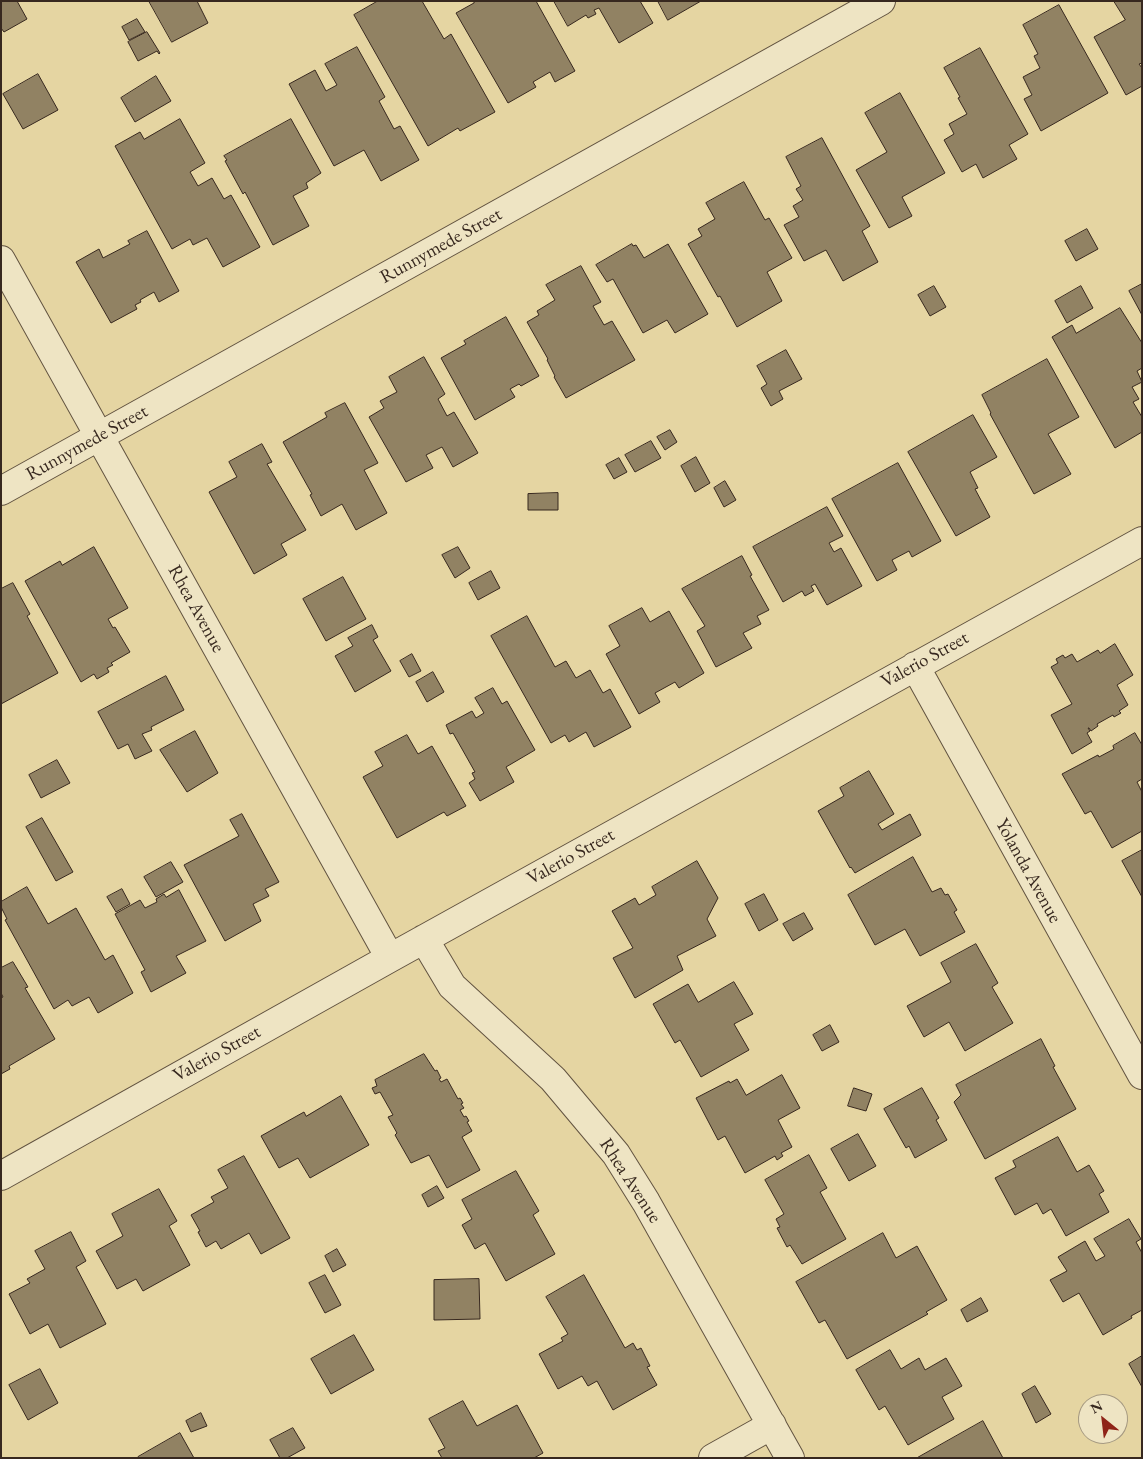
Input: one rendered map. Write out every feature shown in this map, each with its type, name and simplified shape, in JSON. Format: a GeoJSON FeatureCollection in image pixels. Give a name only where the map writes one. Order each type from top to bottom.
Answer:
{"type":"FeatureCollection","features":[{"type":"Feature","properties":{"kind":"street","name":"Runnymede Street"},"geometry":{"type":"LineString","coordinates":[[1,491],[881,1]]}},
{"type":"Feature","properties":{"kind":"street","name":"Rhea Avenue"},"geometry":{"type":"LineString","coordinates":[[1,260],[390,958]]}},
{"type":"Feature","properties":{"kind":"street","name":"Valerio Street"},"geometry":{"type":"LineString","coordinates":[[1,1176],[1142,541]]}},
{"type":"Feature","properties":{"kind":"street","name":"Yolanda Avenue"},"geometry":{"type":"LineString","coordinates":[[915,666],[1142,1075]]}},
{"type":"Feature","properties":{"kind":"street","name":"Rhea Avenue"},"geometry":{"type":"LineString","coordinates":[[424,939],[452,986],[553,1079],[616,1154],[646,1202],[790,1458]]}},
{"type":"Feature","properties":{"kind":"street"},"geometry":{"type":"LineString","coordinates":[[713,1458],[772,1425]]}},
{"type":"Feature","properties":{"kind":"building"},"geometry":{"type":"Polygon","coordinates":[[[1,1],[17,1],[27,19],[4,32],[1,28],[1,1]]]}},
{"type":"Feature","properties":{"kind":"building"},"geometry":{"type":"Polygon","coordinates":[[[149,1],[197,1],[208,23],[172,42],[149,1]]]}},
{"type":"Feature","properties":{"kind":"building"},"geometry":{"type":"Polygon","coordinates":[[[378,1],[422,1],[444,39],[451,34],[495,112],[460,131],[458,128],[428,146],[354,15],[378,1]]]}},
{"type":"Feature","properties":{"kind":"building"},"geometry":{"type":"Polygon","coordinates":[[[473,1],[536,1],[575,71],[555,82],[550,72],[533,82],[536,87],[508,103],[456,13],[474,3],[473,1]]]}},
{"type":"Feature","properties":{"kind":"building"},"geometry":{"type":"Polygon","coordinates":[[[554,1],[640,1],[653,23],[619,43],[599,8],[594,10],[596,14],[588,18],[586,15],[568,26],[554,1]]]}},
{"type":"Feature","properties":{"kind":"building"},"geometry":{"type":"Polygon","coordinates":[[[658,1],[701,1],[668,20],[658,1]]]}},
{"type":"Feature","properties":{"kind":"building"},"geometry":{"type":"Polygon","coordinates":[[[1114,1],[1142,1],[1142,63],[1139,64],[1142,68],[1142,86],[1126,95],[1094,37],[1125,20],[1114,1]]]}},
{"type":"Feature","properties":{"kind":"building"},"geometry":{"type":"Polygon","coordinates":[[[1059,5],[1108,93],[1041,131],[1024,99],[1032,95],[1023,77],[1040,68],[1034,56],[1038,54],[1023,25],[1059,5]]]}},
{"type":"Feature","properties":{"kind":"building"},"geometry":{"type":"Polygon","coordinates":[[[137,19],[145,32],[129,40],[122,27],[137,19]]]}},
{"type":"Feature","properties":{"kind":"building"},"geometry":{"type":"Polygon","coordinates":[[[147,32],[160,53],[157,51],[138,61],[128,42],[147,32]]]}},
{"type":"Feature","properties":{"kind":"building"},"geometry":{"type":"Polygon","coordinates":[[[357,47],[385,97],[379,101],[394,129],[400,126],[419,160],[381,181],[364,150],[334,166],[289,84],[315,70],[326,91],[337,85],[325,64],[357,47]]]}},
{"type":"Feature","properties":{"kind":"building"},"geometry":{"type":"Polygon","coordinates":[[[980,48],[1028,134],[1009,145],[1017,159],[983,178],[976,164],[962,172],[944,140],[954,134],[949,124],[967,114],[944,68],[980,48]]]}},
{"type":"Feature","properties":{"kind":"building"},"geometry":{"type":"Polygon","coordinates":[[[38,74],[58,110],[23,129],[3,94],[38,74]]]}},
{"type":"Feature","properties":{"kind":"building"},"geometry":{"type":"Polygon","coordinates":[[[156,76],[171,101],[135,122],[121,98],[156,76]]]}},
{"type":"Feature","properties":{"kind":"building"},"geometry":{"type":"Polygon","coordinates":[[[900,93],[945,173],[902,197],[912,216],[889,228],[856,170],[887,152],[865,113],[900,93]]]}},
{"type":"Feature","properties":{"kind":"building"},"geometry":{"type":"Polygon","coordinates":[[[180,119],[205,163],[190,172],[198,186],[212,178],[224,199],[231,195],[260,247],[223,267],[207,238],[193,245],[190,239],[172,249],[115,146],[140,132],[144,139],[180,119]]]}},
{"type":"Feature","properties":{"kind":"building"},"geometry":{"type":"Polygon","coordinates":[[[291,119],[321,173],[306,183],[308,188],[293,196],[309,226],[273,245],[245,192],[243,194],[224,156],[291,119]]]}},
{"type":"Feature","properties":{"kind":"building"},"geometry":{"type":"Polygon","coordinates":[[[822,138],[870,226],[862,231],[878,262],[843,281],[826,250],[804,261],[784,225],[799,217],[793,206],[803,200],[796,189],[801,186],[786,157],[822,138]]]}},
{"type":"Feature","properties":{"kind":"building"},"geometry":{"type":"Polygon","coordinates":[[[744,182],[765,220],[769,218],[792,258],[767,272],[782,301],[737,327],[688,244],[702,236],[698,229],[715,219],[706,203],[744,182]]]}},
{"type":"Feature","properties":{"kind":"building"},"geometry":{"type":"Polygon","coordinates":[[[1087,229],[1098,249],[1076,261],[1065,241],[1087,229]]]}},
{"type":"Feature","properties":{"kind":"building"},"geometry":{"type":"Polygon","coordinates":[[[147,231],[179,291],[159,302],[154,292],[135,305],[137,309],[111,323],[76,262],[99,249],[103,258],[130,244],[128,241],[147,231]]]}},
{"type":"Feature","properties":{"kind":"building"},"geometry":{"type":"Polygon","coordinates":[[[632,244],[633,246],[636,245],[644,258],[668,244],[708,314],[675,333],[667,320],[643,333],[613,279],[607,282],[596,265],[632,244]]]}},
{"type":"Feature","properties":{"kind":"building"},"geometry":{"type":"Polygon","coordinates":[[[581,266],[601,302],[593,306],[604,325],[612,321],[635,360],[566,398],[554,377],[548,359],[527,322],[539,315],[537,311],[555,300],[546,285],[581,266]]]}},
{"type":"Feature","properties":{"kind":"building"},"geometry":{"type":"Polygon","coordinates":[[[1142,284],[1142,315],[1129,291],[1142,284]]]}},
{"type":"Feature","properties":{"kind":"building"},"geometry":{"type":"Polygon","coordinates":[[[934,286],[946,307],[930,316],[918,295],[934,286]]]}},
{"type":"Feature","properties":{"kind":"building"},"geometry":{"type":"Polygon","coordinates":[[[1081,286],[1093,308],[1067,323],[1055,301],[1081,286]]]}},
{"type":"Feature","properties":{"kind":"building"},"geometry":{"type":"Polygon","coordinates":[[[1120,308],[1142,343],[1142,368],[1137,371],[1142,382],[1132,387],[1139,399],[1133,402],[1142,417],[1142,432],[1115,448],[1052,337],[1072,325],[1076,333],[1120,308]]]}},
{"type":"Feature","properties":{"kind":"building"},"geometry":{"type":"Polygon","coordinates":[[[506,317],[539,376],[521,386],[519,384],[510,389],[515,397],[475,420],[441,358],[466,344],[464,341],[506,317]]]}},
{"type":"Feature","properties":{"kind":"building"},"geometry":{"type":"Polygon","coordinates":[[[786,350],[802,379],[779,391],[783,399],[771,406],[761,388],[767,384],[757,366],[786,350]]]}},
{"type":"Feature","properties":{"kind":"building"},"geometry":{"type":"Polygon","coordinates":[[[424,357],[445,394],[438,399],[447,416],[454,412],[478,453],[453,467],[442,447],[426,455],[433,468],[406,482],[369,417],[384,408],[380,401],[397,392],[389,377],[424,357]]]}},
{"type":"Feature","properties":{"kind":"building"},"geometry":{"type":"Polygon","coordinates":[[[1047,359],[1079,417],[1048,434],[1071,474],[1034,494],[990,414],[982,395],[1047,359]]]}},
{"type":"Feature","properties":{"kind":"building"},"geometry":{"type":"Polygon","coordinates":[[[345,403],[378,463],[364,470],[387,513],[356,530],[342,504],[321,516],[310,495],[312,494],[283,442],[327,417],[325,413],[345,403]]]}},
{"type":"Feature","properties":{"kind":"building"},"geometry":{"type":"Polygon","coordinates":[[[973,415],[997,457],[970,472],[978,488],[975,489],[990,517],[956,536],[908,452],[973,415]]]}},
{"type":"Feature","properties":{"kind":"building"},"geometry":{"type":"Polygon","coordinates":[[[670,430],[677,442],[665,450],[657,437],[670,430]]]}},
{"type":"Feature","properties":{"kind":"building"},"geometry":{"type":"Polygon","coordinates":[[[651,441],[661,458],[635,472],[625,455],[651,441]]]}},
{"type":"Feature","properties":{"kind":"building"},"geometry":{"type":"Polygon","coordinates":[[[262,444],[272,462],[267,464],[306,530],[281,544],[287,555],[254,574],[209,492],[237,477],[229,462],[262,444]]]}},
{"type":"Feature","properties":{"kind":"building"},"geometry":{"type":"Polygon","coordinates":[[[696,457],[710,483],[695,492],[681,466],[696,457]]]}},
{"type":"Feature","properties":{"kind":"building"},"geometry":{"type":"Polygon","coordinates":[[[619,458],[627,472],[614,479],[606,465],[619,458]]]}},
{"type":"Feature","properties":{"kind":"building"},"geometry":{"type":"Polygon","coordinates":[[[898,463],[941,541],[912,557],[909,551],[892,560],[897,570],[877,581],[832,499],[898,463]]]}},
{"type":"Feature","properties":{"kind":"building"},"geometry":{"type":"Polygon","coordinates":[[[725,481],[736,500],[724,507],[714,488],[725,481]]]}},
{"type":"Feature","properties":{"kind":"building"},"geometry":{"type":"Polygon","coordinates":[[[558,493],[558,510],[528,510],[528,494],[558,493]]]}},
{"type":"Feature","properties":{"kind":"building"},"geometry":{"type":"Polygon","coordinates":[[[827,507],[843,536],[829,543],[834,552],[841,548],[862,586],[827,605],[815,584],[811,586],[814,591],[805,596],[802,591],[783,602],[753,547],[827,507]]]}},
{"type":"Feature","properties":{"kind":"building"},"geometry":{"type":"Polygon","coordinates":[[[94,547],[128,608],[108,619],[130,652],[111,663],[113,665],[107,668],[109,672],[97,679],[94,674],[81,682],[25,581],[60,561],[62,565],[94,547]]]}},
{"type":"Feature","properties":{"kind":"building"},"geometry":{"type":"Polygon","coordinates":[[[458,547],[470,568],[455,578],[442,555],[458,547]]]}},
{"type":"Feature","properties":{"kind":"building"},"geometry":{"type":"Polygon","coordinates":[[[742,556],[752,575],[750,576],[769,610],[757,616],[761,624],[743,633],[752,648],[716,667],[697,631],[705,626],[682,589],[742,556]]]}},
{"type":"Feature","properties":{"kind":"building"},"geometry":{"type":"Polygon","coordinates":[[[491,571],[500,588],[478,600],[469,583],[491,571]]]}},
{"type":"Feature","properties":{"kind":"building"},"geometry":{"type":"Polygon","coordinates":[[[343,577],[366,619],[326,641],[303,599],[343,577]]]}},
{"type":"Feature","properties":{"kind":"building"},"geometry":{"type":"Polygon","coordinates":[[[13,583],[30,614],[27,616],[58,673],[1,704],[1,589],[13,583]]]}},
{"type":"Feature","properties":{"kind":"building"},"geometry":{"type":"Polygon","coordinates":[[[642,608],[650,622],[669,611],[704,673],[679,688],[675,682],[655,693],[660,702],[639,714],[606,654],[620,646],[609,626],[642,608]]]}},
{"type":"Feature","properties":{"kind":"building"},"geometry":{"type":"Polygon","coordinates":[[[527,616],[555,667],[566,661],[576,678],[590,670],[603,693],[610,689],[631,727],[594,747],[586,732],[569,742],[565,735],[551,743],[491,636],[527,616]]]}},
{"type":"Feature","properties":{"kind":"building"},"geometry":{"type":"Polygon","coordinates":[[[372,625],[378,637],[373,640],[391,671],[355,692],[335,656],[353,646],[348,638],[372,625]]]}},
{"type":"Feature","properties":{"kind":"building"},"geometry":{"type":"Polygon","coordinates":[[[1115,644],[1133,675],[1117,685],[1128,705],[1119,711],[1121,713],[1114,717],[1113,715],[1097,724],[1098,726],[1091,731],[1088,728],[1090,731],[1087,733],[1092,742],[1072,754],[1051,715],[1072,704],[1051,667],[1058,663],[1056,659],[1063,655],[1065,658],[1072,654],[1077,662],[1098,650],[1100,653],[1115,644]]]}},
{"type":"Feature","properties":{"kind":"building"},"geometry":{"type":"Polygon","coordinates":[[[412,654],[421,671],[409,677],[400,661],[412,654]]]}},
{"type":"Feature","properties":{"kind":"building"},"geometry":{"type":"Polygon","coordinates":[[[433,672],[444,692],[427,702],[416,682],[433,672]]]}},
{"type":"Feature","properties":{"kind":"building"},"geometry":{"type":"Polygon","coordinates":[[[166,676],[184,710],[151,727],[152,730],[142,734],[152,751],[135,759],[128,744],[118,749],[98,712],[166,676]]]}},
{"type":"Feature","properties":{"kind":"building"},"geometry":{"type":"Polygon","coordinates":[[[493,688],[502,704],[507,701],[535,750],[506,767],[514,782],[480,801],[469,783],[475,779],[472,773],[475,772],[453,733],[450,734],[446,725],[472,711],[476,718],[484,713],[475,698],[493,688]]]}},
{"type":"Feature","properties":{"kind":"building"},"geometry":{"type":"Polygon","coordinates":[[[195,731],[218,773],[187,792],[160,750],[195,731]]]}},
{"type":"Feature","properties":{"kind":"building"},"geometry":{"type":"Polygon","coordinates":[[[1135,733],[1142,745],[1142,779],[1137,782],[1142,792],[1142,831],[1112,848],[1091,811],[1085,814],[1062,774],[1098,755],[1099,757],[1114,749],[1113,746],[1135,733]]]}},
{"type":"Feature","properties":{"kind":"building"},"geometry":{"type":"Polygon","coordinates":[[[407,735],[418,754],[432,746],[466,806],[447,816],[444,812],[397,838],[363,777],[383,766],[375,752],[407,735]]]}},
{"type":"Feature","properties":{"kind":"building"},"geometry":{"type":"Polygon","coordinates":[[[57,760],[70,783],[41,798],[29,775],[57,760]]]}},
{"type":"Feature","properties":{"kind":"building"},"geometry":{"type":"Polygon","coordinates":[[[869,771],[894,814],[878,824],[882,830],[910,814],[921,835],[855,873],[850,868],[818,811],[844,796],[840,788],[869,771]]]}},
{"type":"Feature","properties":{"kind":"building"},"geometry":{"type":"Polygon","coordinates":[[[242,814],[279,882],[265,889],[269,896],[253,904],[261,921],[225,941],[184,865],[239,836],[230,820],[242,814]]]}},
{"type":"Feature","properties":{"kind":"building"},"geometry":{"type":"Polygon","coordinates":[[[42,818],[73,872],[56,881],[26,827],[42,818]]]}},
{"type":"Feature","properties":{"kind":"building"},"geometry":{"type":"Polygon","coordinates":[[[1142,850],[1142,897],[1122,861],[1142,850]]]}},
{"type":"Feature","properties":{"kind":"building"},"geometry":{"type":"Polygon","coordinates":[[[913,857],[932,892],[941,888],[945,895],[948,894],[957,910],[954,912],[965,932],[920,956],[905,929],[875,945],[848,895],[913,857]]]}},
{"type":"Feature","properties":{"kind":"building"},"geometry":{"type":"Polygon","coordinates":[[[697,861],[718,898],[707,919],[716,936],[677,956],[683,970],[635,998],[613,958],[633,948],[612,911],[635,898],[639,905],[656,895],[652,887],[697,861]]]}},
{"type":"Feature","properties":{"kind":"building"},"geometry":{"type":"Polygon","coordinates":[[[171,862],[183,882],[156,897],[144,877],[171,862]]]}},
{"type":"Feature","properties":{"kind":"building"},"geometry":{"type":"Polygon","coordinates":[[[27,887],[48,924],[76,908],[105,960],[113,955],[133,993],[98,1013],[89,997],[72,1006],[68,1000],[54,1009],[5,920],[7,919],[1,907],[1,902],[27,887]]]}},
{"type":"Feature","properties":{"kind":"building"},"geometry":{"type":"Polygon","coordinates":[[[122,889],[130,904],[116,912],[107,897],[122,889]]]}},
{"type":"Feature","properties":{"kind":"building"},"geometry":{"type":"Polygon","coordinates":[[[179,890],[206,941],[176,956],[186,973],[151,992],[141,972],[145,970],[115,914],[140,900],[145,908],[157,902],[156,899],[164,894],[166,897],[179,890]]]}},
{"type":"Feature","properties":{"kind":"building"},"geometry":{"type":"Polygon","coordinates":[[[764,894],[778,920],[759,931],[745,904],[764,894]]]}},
{"type":"Feature","properties":{"kind":"building"},"geometry":{"type":"Polygon","coordinates":[[[804,913],[813,929],[793,941],[783,924],[804,913]]]}},
{"type":"Feature","properties":{"kind":"building"},"geometry":{"type":"Polygon","coordinates":[[[976,944],[998,983],[992,987],[1013,1023],[965,1051],[949,1022],[924,1037],[907,1006],[951,982],[941,963],[976,944]]]}},
{"type":"Feature","properties":{"kind":"building"},"geometry":{"type":"Polygon","coordinates":[[[13,962],[28,987],[25,988],[55,1039],[9,1066],[10,1069],[1,1074],[1,998],[3,997],[1,993],[1,968],[13,962]]]}},
{"type":"Feature","properties":{"kind":"building"},"geometry":{"type":"Polygon","coordinates":[[[734,982],[753,1014],[734,1024],[749,1050],[701,1077],[680,1040],[675,1043],[653,1004],[688,984],[698,1002],[734,982]]]}},
{"type":"Feature","properties":{"kind":"building"},"geometry":{"type":"Polygon","coordinates":[[[830,1025],[839,1042],[822,1051],[813,1035],[830,1025]]]}},
{"type":"Feature","properties":{"kind":"building"},"geometry":{"type":"Polygon","coordinates":[[[1041,1039],[1055,1066],[1053,1067],[1076,1109],[985,1159],[954,1102],[961,1095],[956,1085],[1041,1039]]]}},
{"type":"Feature","properties":{"kind":"building"},"geometry":{"type":"Polygon","coordinates":[[[424,1054],[435,1071],[437,1070],[441,1082],[447,1079],[458,1099],[460,1098],[463,1103],[461,1104],[464,1108],[460,1110],[469,1121],[467,1122],[472,1131],[462,1137],[480,1170],[447,1188],[429,1155],[411,1163],[395,1135],[397,1133],[388,1117],[393,1115],[380,1092],[375,1094],[372,1088],[377,1086],[375,1080],[424,1054]]]}},
{"type":"Feature","properties":{"kind":"building"},"geometry":{"type":"Polygon","coordinates":[[[782,1075],[800,1108],[778,1120],[792,1147],[781,1153],[783,1156],[777,1160],[775,1156],[745,1173],[725,1136],[718,1140],[696,1098],[729,1081],[730,1083],[737,1079],[746,1095],[782,1075]]]}},
{"type":"Feature","properties":{"kind":"building"},"geometry":{"type":"Polygon","coordinates":[[[854,1088],[872,1094],[866,1111],[848,1106],[854,1088]]]}},
{"type":"Feature","properties":{"kind":"building"},"geometry":{"type":"Polygon","coordinates":[[[922,1088],[939,1118],[936,1120],[947,1140],[915,1158],[909,1146],[906,1148],[884,1109],[922,1088]]]}},
{"type":"Feature","properties":{"kind":"building"},"geometry":{"type":"Polygon","coordinates":[[[341,1096],[369,1145],[310,1178],[298,1158],[279,1168],[261,1136],[304,1112],[306,1116],[341,1096]]]}},
{"type":"Feature","properties":{"kind":"building"},"geometry":{"type":"Polygon","coordinates":[[[858,1134],[876,1166],[849,1181],[831,1149],[858,1134]]]}},
{"type":"Feature","properties":{"kind":"building"},"geometry":{"type":"Polygon","coordinates":[[[1058,1137],[1077,1172],[1089,1165],[1104,1191],[1099,1194],[1109,1212],[1066,1236],[1051,1209],[1043,1214],[1037,1203],[1015,1215],[995,1178],[1016,1167],[1013,1161],[1058,1137]]]}},
{"type":"Feature","properties":{"kind":"building"},"geometry":{"type":"Polygon","coordinates":[[[809,1155],[827,1188],[820,1192],[846,1239],[802,1264],[790,1245],[787,1247],[777,1228],[780,1227],[776,1219],[784,1214],[765,1180],[809,1155]]]}},
{"type":"Feature","properties":{"kind":"building"},"geometry":{"type":"Polygon","coordinates":[[[244,1156],[290,1238],[261,1254],[249,1233],[221,1249],[216,1241],[206,1247],[191,1215],[214,1202],[211,1197],[228,1188],[218,1170],[244,1156]]]}},
{"type":"Feature","properties":{"kind":"building"},"geometry":{"type":"Polygon","coordinates":[[[516,1171],[539,1211],[533,1215],[555,1254],[506,1281],[485,1243],[475,1249],[462,1225],[472,1219],[462,1200],[516,1171]]]}},
{"type":"Feature","properties":{"kind":"building"},"geometry":{"type":"Polygon","coordinates":[[[437,1186],[444,1198],[428,1207],[422,1195],[437,1186]]]}},
{"type":"Feature","properties":{"kind":"building"},"geometry":{"type":"Polygon","coordinates":[[[159,1189],[177,1221],[169,1226],[190,1265],[143,1291],[136,1279],[117,1289],[96,1251],[123,1236],[112,1214],[159,1189]]]}},
{"type":"Feature","properties":{"kind":"building"},"geometry":{"type":"Polygon","coordinates":[[[1129,1219],[1141,1239],[1136,1242],[1142,1253],[1142,1310],[1103,1335],[1079,1293],[1063,1302],[1050,1280],[1067,1271],[1058,1257],[1085,1241],[1096,1261],[1105,1256],[1094,1239],[1129,1219]]]}},
{"type":"Feature","properties":{"kind":"building"},"geometry":{"type":"Polygon","coordinates":[[[71,1232],[86,1261],[76,1267],[106,1324],[60,1348],[48,1324],[30,1334],[9,1294],[30,1283],[27,1279],[45,1269],[35,1251],[71,1232]]]}},
{"type":"Feature","properties":{"kind":"building"},"geometry":{"type":"Polygon","coordinates":[[[883,1233],[896,1258],[917,1246],[947,1300],[926,1312],[928,1314],[847,1359],[825,1320],[819,1323],[796,1282],[883,1233]]]}},
{"type":"Feature","properties":{"kind":"building"},"geometry":{"type":"Polygon","coordinates":[[[337,1249],[346,1265],[333,1272],[325,1256],[337,1249]]]}},
{"type":"Feature","properties":{"kind":"building"},"geometry":{"type":"Polygon","coordinates":[[[325,1275],[341,1305],[325,1313],[309,1283],[325,1275]]]}},
{"type":"Feature","properties":{"kind":"building"},"geometry":{"type":"Polygon","coordinates":[[[584,1275],[625,1348],[633,1343],[637,1350],[641,1348],[650,1366],[647,1367],[657,1385],[613,1410],[597,1381],[588,1386],[582,1376],[558,1389],[539,1354],[563,1341],[561,1338],[568,1334],[546,1297],[584,1275]]]}},
{"type":"Feature","properties":{"kind":"building"},"geometry":{"type":"Polygon","coordinates":[[[479,1279],[480,1319],[434,1320],[434,1280],[479,1279]]]}},
{"type":"Feature","properties":{"kind":"building"},"geometry":{"type":"Polygon","coordinates":[[[981,1298],[988,1311],[967,1322],[961,1310],[981,1298]]]}},
{"type":"Feature","properties":{"kind":"building"},"geometry":{"type":"Polygon","coordinates":[[[354,1335],[374,1370],[331,1394],[311,1359],[354,1335]]]}},
{"type":"Feature","properties":{"kind":"building"},"geometry":{"type":"Polygon","coordinates":[[[890,1350],[901,1369],[919,1358],[925,1370],[946,1358],[962,1386],[942,1397],[954,1419],[908,1445],[885,1406],[879,1410],[856,1370],[890,1350]]]}},
{"type":"Feature","properties":{"kind":"building"},"geometry":{"type":"Polygon","coordinates":[[[1142,1356],[1142,1387],[1129,1364],[1142,1356]]]}},
{"type":"Feature","properties":{"kind":"building"},"geometry":{"type":"Polygon","coordinates":[[[40,1369],[58,1403],[28,1420],[9,1385],[40,1369]]]}},
{"type":"Feature","properties":{"kind":"building"},"geometry":{"type":"Polygon","coordinates":[[[1035,1386],[1051,1414],[1036,1423],[1022,1394],[1035,1386]]]}},
{"type":"Feature","properties":{"kind":"building"},"geometry":{"type":"Polygon","coordinates":[[[463,1401],[477,1426],[517,1405],[543,1453],[534,1458],[442,1458],[438,1451],[445,1448],[429,1419],[463,1401]]]}},
{"type":"Feature","properties":{"kind":"building"},"geometry":{"type":"Polygon","coordinates":[[[201,1413],[207,1426],[191,1432],[186,1421],[201,1413]]]}},
{"type":"Feature","properties":{"kind":"building"},"geometry":{"type":"Polygon","coordinates":[[[983,1421],[1003,1458],[917,1458],[983,1421]]]}},
{"type":"Feature","properties":{"kind":"building"},"geometry":{"type":"Polygon","coordinates":[[[293,1428],[305,1448],[287,1458],[280,1458],[270,1440],[293,1428]]]}},
{"type":"Feature","properties":{"kind":"building"},"geometry":{"type":"Polygon","coordinates":[[[180,1433],[194,1458],[138,1458],[138,1457],[180,1433]]]}}]}
